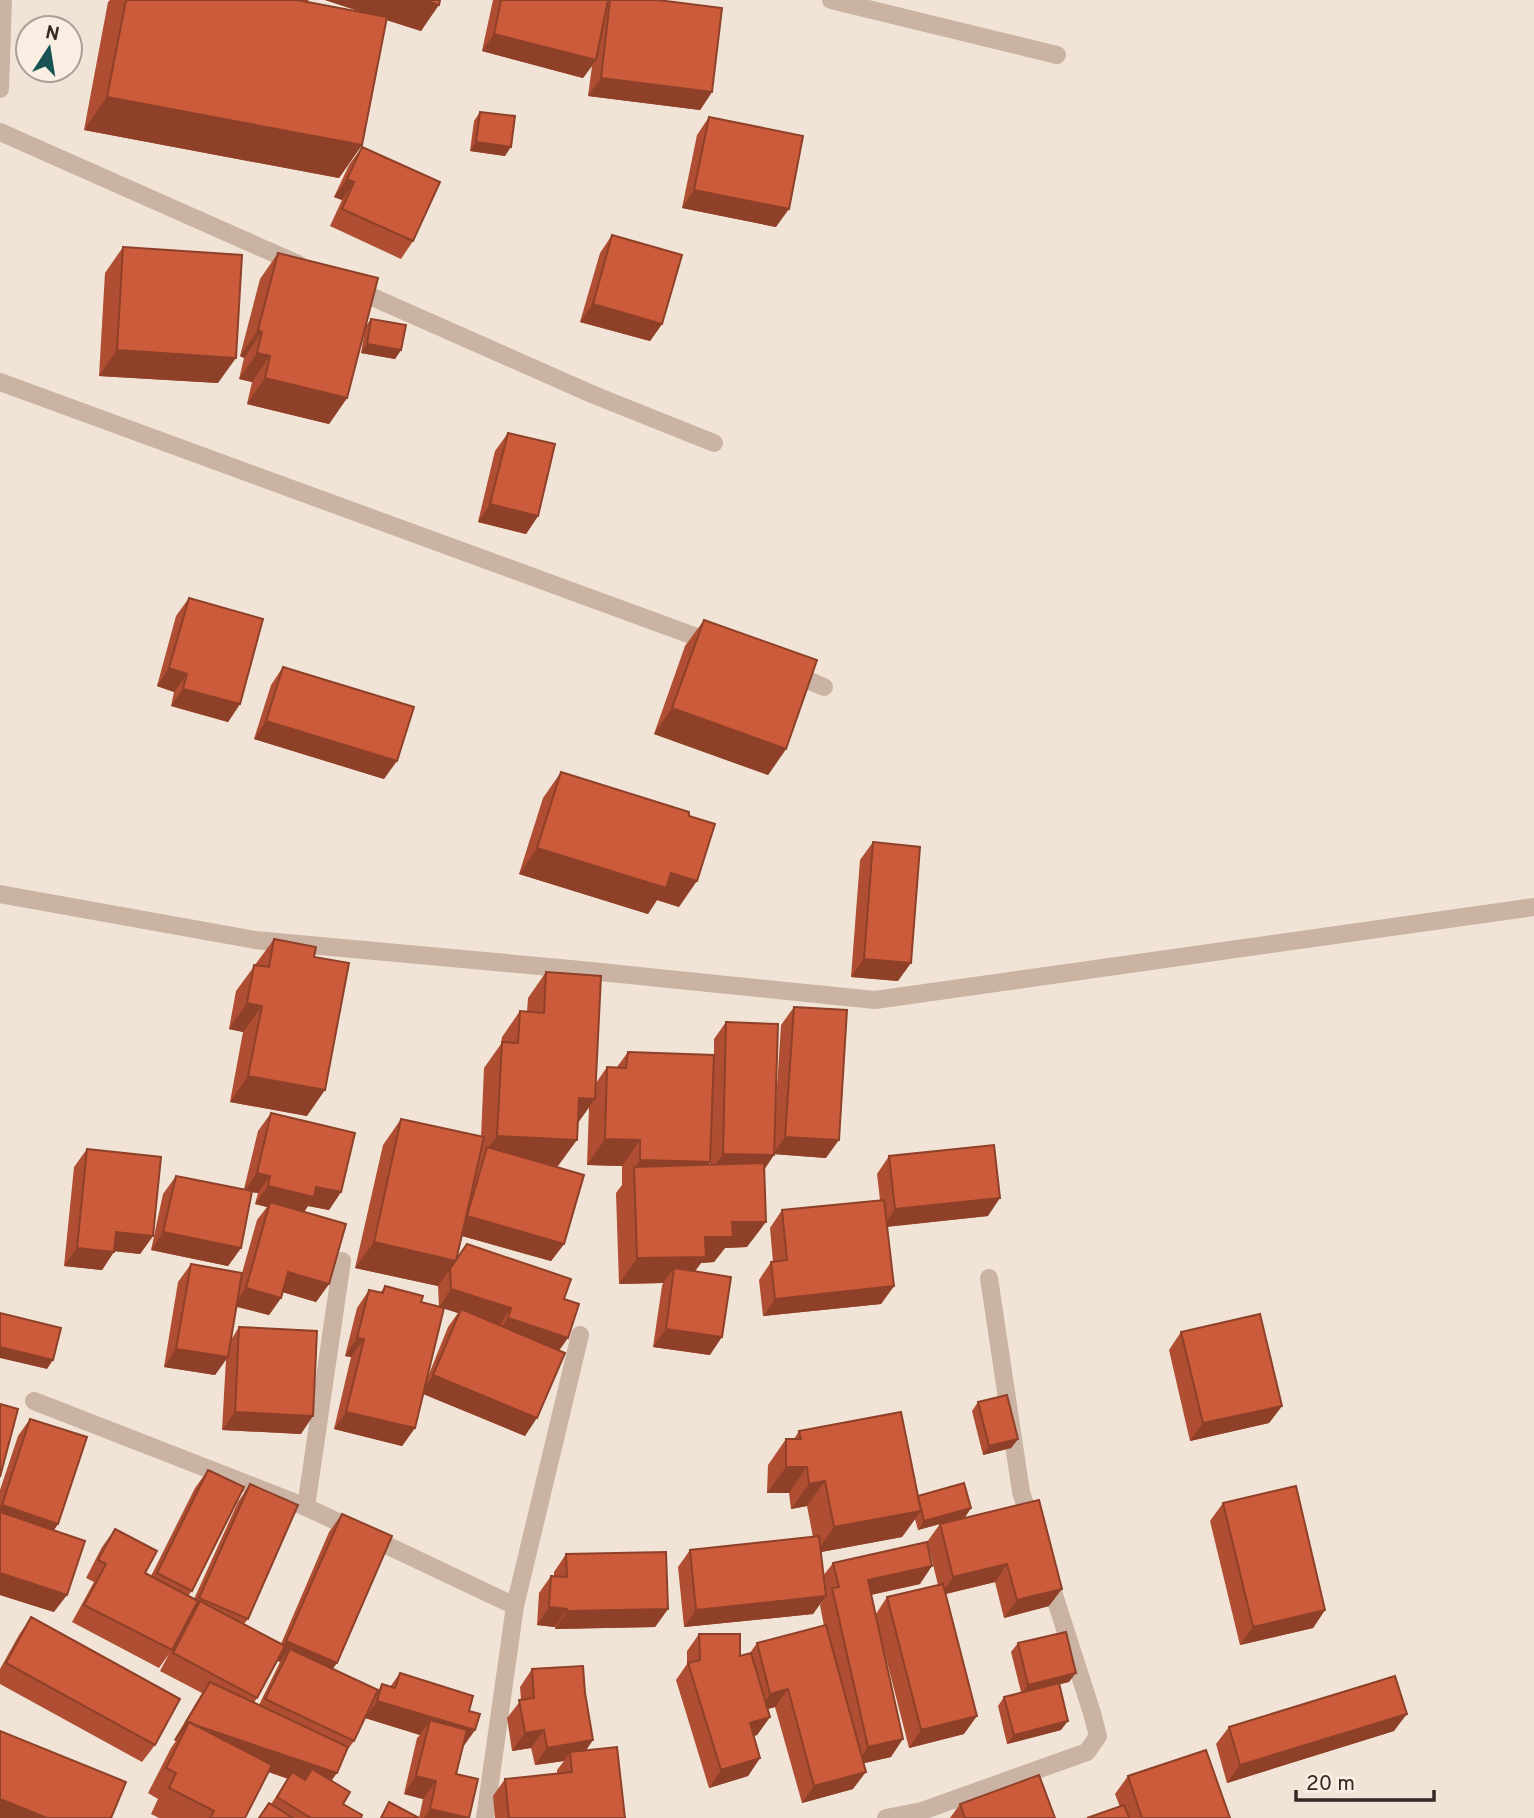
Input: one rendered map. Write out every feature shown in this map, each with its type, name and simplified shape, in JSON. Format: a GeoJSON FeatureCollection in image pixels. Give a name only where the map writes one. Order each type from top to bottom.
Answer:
{"type":"FeatureCollection","features":[{"type":"Feature","properties":{"kind":"street"},"geometry":{"type":"LineString","coordinates":[[0,89],[3,0]]}},
{"type":"Feature","properties":{"kind":"street"},"geometry":{"type":"LineString","coordinates":[[831,0],[1057,55]]}},
{"type":"Feature","properties":{"kind":"street"},"geometry":{"type":"LineString","coordinates":[[0,132],[316,272]]}},
{"type":"Feature","properties":{"kind":"street"},"geometry":{"type":"LineString","coordinates":[[341,284],[594,395],[714,443]]}},
{"type":"Feature","properties":{"kind":"street"},"geometry":{"type":"LineString","coordinates":[[0,382],[724,648]]}},
{"type":"Feature","properties":{"kind":"street"},"geometry":{"type":"LineString","coordinates":[[774,667],[824,687]]}},
{"type":"Feature","properties":{"kind":"street"},"geometry":{"type":"LineString","coordinates":[[0,894],[255,940],[874,1000],[1534,907]]}},
{"type":"Feature","properties":{"kind":"street"},"geometry":{"type":"LineString","coordinates":[[306,1507],[342,1261]]}},
{"type":"Feature","properties":{"kind":"street"},"geometry":{"type":"LineString","coordinates":[[886,1818],[923,1814],[1087,1752],[1098,1737],[1021,1492],[989,1278]]}},
{"type":"Feature","properties":{"kind":"street"},"geometry":{"type":"LineString","coordinates":[[485,1818],[515,1606],[580,1335]]}},
{"type":"Feature","properties":{"kind":"street"},"geometry":{"type":"LineString","coordinates":[[34,1401],[306,1507],[515,1606]]}},
{"type":"Feature","properties":{"kind":"building"},"geometry":{"type":"Polygon","coordinates":[[[126,0],[297,0],[387,17],[362,145],[107,97],[126,0]]]}},
{"type":"Feature","properties":{"kind":"building"},"geometry":{"type":"Polygon","coordinates":[[[424,0],[440,0],[439,5],[424,0]]]}},
{"type":"Feature","properties":{"kind":"building"},"geometry":{"type":"Polygon","coordinates":[[[501,0],[608,0],[596,60],[494,34],[501,0]]]}},
{"type":"Feature","properties":{"kind":"building"},"geometry":{"type":"Polygon","coordinates":[[[610,0],[658,0],[722,8],[712,92],[601,78],[610,0]]]}},
{"type":"Feature","properties":{"kind":"building"},"geometry":{"type":"Polygon","coordinates":[[[480,112],[515,116],[511,147],[476,142],[480,112]]]}},
{"type":"Feature","properties":{"kind":"building"},"geometry":{"type":"Polygon","coordinates":[[[709,117],[803,136],[789,209],[694,190],[709,117]]]}},
{"type":"Feature","properties":{"kind":"building"},"geometry":{"type":"Polygon","coordinates":[[[362,147],[440,182],[413,241],[342,209],[354,182],[347,179],[362,147]]]}},
{"type":"Feature","properties":{"kind":"building"},"geometry":{"type":"Polygon","coordinates":[[[612,235],[682,255],[662,324],[593,304],[612,235]]]}},
{"type":"Feature","properties":{"kind":"building"},"geometry":{"type":"Polygon","coordinates":[[[123,247],[242,255],[236,358],[117,350],[123,247]]]}},
{"type":"Feature","properties":{"kind":"building"},"geometry":{"type":"Polygon","coordinates":[[[278,253],[378,278],[347,398],[265,378],[270,356],[257,353],[262,332],[258,330],[278,253]]]}},
{"type":"Feature","properties":{"kind":"building"},"geometry":{"type":"Polygon","coordinates":[[[371,319],[406,325],[401,350],[367,344],[371,319]]]}},
{"type":"Feature","properties":{"kind":"building"},"geometry":{"type":"Polygon","coordinates":[[[508,433],[555,444],[538,516],[490,504],[508,433]]]}},
{"type":"Feature","properties":{"kind":"building"},"geometry":{"type":"Polygon","coordinates":[[[189,598],[263,619],[240,704],[183,689],[187,674],[169,668],[189,598]]]}},
{"type":"Feature","properties":{"kind":"building"},"geometry":{"type":"Polygon","coordinates":[[[704,620],[817,660],[786,749],[672,708],[704,620]]]}},
{"type":"Feature","properties":{"kind":"building"},"geometry":{"type":"Polygon","coordinates":[[[283,667],[414,707],[397,761],[266,721],[283,667]]]}},
{"type":"Feature","properties":{"kind":"building"},"geometry":{"type":"Polygon","coordinates":[[[561,772],[689,812],[689,816],[715,824],[697,881],[671,873],[666,888],[537,848],[561,772]]]}},
{"type":"Feature","properties":{"kind":"building"},"geometry":{"type":"Polygon","coordinates":[[[873,842],[920,847],[911,963],[864,959],[873,842]]]}},
{"type":"Feature","properties":{"kind":"building"},"geometry":{"type":"Polygon","coordinates":[[[274,939],[316,947],[314,957],[349,963],[325,1090],[248,1076],[262,1006],[247,1003],[254,965],[269,967],[274,939]]]}},
{"type":"Feature","properties":{"kind":"building"},"geometry":{"type":"Polygon","coordinates":[[[546,972],[601,976],[595,1099],[579,1098],[577,1140],[497,1136],[502,1042],[518,1043],[520,1011],[544,1013],[546,972]]]}},
{"type":"Feature","properties":{"kind":"building"},"geometry":{"type":"Polygon","coordinates":[[[794,1007],[847,1010],[839,1140],[785,1137],[794,1007]]]}},
{"type":"Feature","properties":{"kind":"building"},"geometry":{"type":"Polygon","coordinates":[[[726,1022],[778,1024],[774,1155],[723,1154],[726,1022]]]}},
{"type":"Feature","properties":{"kind":"building"},"geometry":{"type":"Polygon","coordinates":[[[628,1052],[714,1055],[710,1162],[640,1160],[640,1140],[605,1139],[607,1067],[626,1068],[628,1052]]]}},
{"type":"Feature","properties":{"kind":"building"},"geometry":{"type":"Polygon","coordinates":[[[271,1113],[355,1133],[341,1192],[316,1187],[314,1197],[268,1186],[270,1176],[257,1173],[271,1113]]]}},
{"type":"Feature","properties":{"kind":"building"},"geometry":{"type":"Polygon","coordinates":[[[401,1119],[484,1137],[456,1261],[374,1242],[401,1119]]]}},
{"type":"Feature","properties":{"kind":"building"},"geometry":{"type":"Polygon","coordinates":[[[994,1145],[1000,1198],[895,1209],[889,1156],[994,1145]]]}},
{"type":"Feature","properties":{"kind":"building"},"geometry":{"type":"Polygon","coordinates":[[[487,1147],[584,1175],[564,1244],[467,1216],[487,1147]]]}},
{"type":"Feature","properties":{"kind":"building"},"geometry":{"type":"Polygon","coordinates":[[[87,1149],[161,1157],[153,1236],[116,1232],[114,1252],[77,1248],[87,1149]]]}},
{"type":"Feature","properties":{"kind":"building"},"geometry":{"type":"Polygon","coordinates":[[[764,1163],[766,1222],[732,1222],[733,1237],[705,1237],[706,1257],[637,1258],[634,1167],[764,1163]]]}},
{"type":"Feature","properties":{"kind":"building"},"geometry":{"type":"Polygon","coordinates":[[[176,1176],[252,1191],[241,1248],[163,1232],[176,1176]]]}},
{"type":"Feature","properties":{"kind":"building"},"geometry":{"type":"Polygon","coordinates":[[[884,1200],[894,1286],[775,1299],[771,1262],[787,1260],[782,1210],[884,1200]]]}},
{"type":"Feature","properties":{"kind":"building"},"geometry":{"type":"Polygon","coordinates":[[[270,1202],[346,1224],[329,1284],[288,1272],[281,1298],[246,1288],[270,1202]]]}},
{"type":"Feature","properties":{"kind":"building"},"geometry":{"type":"Polygon","coordinates":[[[467,1244],[571,1279],[564,1299],[579,1304],[568,1338],[508,1318],[511,1308],[451,1289],[450,1269],[467,1244]]]}},
{"type":"Feature","properties":{"kind":"building"},"geometry":{"type":"Polygon","coordinates":[[[191,1264],[242,1273],[228,1357],[176,1349],[191,1264]]]}},
{"type":"Feature","properties":{"kind":"building"},"geometry":{"type":"Polygon","coordinates":[[[674,1268],[731,1277],[722,1337],[666,1329],[674,1268]]]}},
{"type":"Feature","properties":{"kind":"building"},"geometry":{"type":"Polygon","coordinates":[[[385,1286],[423,1296],[421,1302],[444,1308],[415,1428],[346,1412],[364,1339],[357,1338],[369,1290],[383,1293],[385,1286]]]}},
{"type":"Feature","properties":{"kind":"building"},"geometry":{"type":"Polygon","coordinates":[[[461,1309],[565,1353],[537,1418],[433,1375],[461,1309]]]}},
{"type":"Feature","properties":{"kind":"building"},"geometry":{"type":"Polygon","coordinates":[[[0,1313],[61,1328],[53,1360],[0,1347],[0,1313]]]}},
{"type":"Feature","properties":{"kind":"building"},"geometry":{"type":"Polygon","coordinates":[[[1260,1314],[1282,1406],[1203,1423],[1181,1332],[1260,1314]]]}},
{"type":"Feature","properties":{"kind":"building"},"geometry":{"type":"Polygon","coordinates":[[[239,1327],[317,1331],[313,1416],[235,1412],[239,1327]]]}},
{"type":"Feature","properties":{"kind":"building"},"geometry":{"type":"Polygon","coordinates":[[[1007,1395],[1018,1439],[989,1446],[978,1402],[1007,1395]]]}},
{"type":"Feature","properties":{"kind":"building"},"geometry":{"type":"Polygon","coordinates":[[[0,1404],[18,1409],[0,1477],[0,1404]]]}},
{"type":"Feature","properties":{"kind":"building"},"geometry":{"type":"Polygon","coordinates":[[[901,1412],[921,1511],[834,1527],[825,1481],[809,1484],[807,1467],[786,1467],[786,1439],[801,1439],[799,1431],[901,1412]]]}},
{"type":"Feature","properties":{"kind":"building"},"geometry":{"type":"Polygon","coordinates":[[[30,1419],[87,1437],[58,1524],[2,1505],[30,1419]]]}},
{"type":"Feature","properties":{"kind":"building"},"geometry":{"type":"Polygon","coordinates":[[[208,1470],[244,1487],[192,1591],[157,1573],[208,1470]]]}},
{"type":"Feature","properties":{"kind":"building"},"geometry":{"type":"Polygon","coordinates":[[[964,1483],[971,1508],[924,1521],[918,1496],[964,1483]]]}},
{"type":"Feature","properties":{"kind":"building"},"geometry":{"type":"Polygon","coordinates":[[[250,1484],[298,1505],[248,1619],[199,1598],[250,1484]]]}},
{"type":"Feature","properties":{"kind":"building"},"geometry":{"type":"Polygon","coordinates":[[[1296,1486],[1325,1610],[1253,1627],[1223,1503],[1296,1486]]]}},
{"type":"Feature","properties":{"kind":"building"},"geometry":{"type":"Polygon","coordinates":[[[1039,1500],[1062,1589],[1017,1600],[1007,1564],[953,1577],[940,1524],[1039,1500]]]}},
{"type":"Feature","properties":{"kind":"building"},"geometry":{"type":"Polygon","coordinates":[[[0,1512],[85,1541],[67,1595],[0,1573],[0,1512]]]}},
{"type":"Feature","properties":{"kind":"building"},"geometry":{"type":"Polygon","coordinates":[[[342,1514],[392,1536],[337,1663],[286,1641],[342,1514]]]}},
{"type":"Feature","properties":{"kind":"building"},"geometry":{"type":"Polygon","coordinates":[[[115,1529],[157,1551],[145,1573],[198,1601],[172,1650],[84,1605],[106,1564],[98,1560],[115,1529]]]}},
{"type":"Feature","properties":{"kind":"building"},"geometry":{"type":"Polygon","coordinates":[[[819,1536],[826,1596],[696,1610],[690,1550],[819,1536]]]}},
{"type":"Feature","properties":{"kind":"building"},"geometry":{"type":"Polygon","coordinates":[[[927,1542],[932,1566],[868,1580],[903,1739],[868,1747],[832,1588],[839,1587],[833,1563],[927,1542]]]}},
{"type":"Feature","properties":{"kind":"building"},"geometry":{"type":"Polygon","coordinates":[[[666,1552],[668,1609],[567,1611],[549,1607],[551,1576],[567,1577],[566,1554],[666,1552]]]}},
{"type":"Feature","properties":{"kind":"building"},"geometry":{"type":"Polygon","coordinates":[[[943,1584],[977,1716],[921,1730],[887,1597],[943,1584]]]}},
{"type":"Feature","properties":{"kind":"building"},"geometry":{"type":"Polygon","coordinates":[[[200,1601],[285,1646],[257,1698],[173,1653],[200,1601]]]}},
{"type":"Feature","properties":{"kind":"building"},"geometry":{"type":"Polygon","coordinates":[[[31,1617],[180,1699],[155,1745],[6,1663],[31,1617]]]}},
{"type":"Feature","properties":{"kind":"building"},"geometry":{"type":"Polygon","coordinates":[[[826,1625],[866,1772],[814,1786],[788,1689],[770,1694],[757,1643],[826,1625]]]}},
{"type":"Feature","properties":{"kind":"building"},"geometry":{"type":"Polygon","coordinates":[[[1066,1632],[1076,1673],[1028,1685],[1018,1643],[1066,1632]]]}},
{"type":"Feature","properties":{"kind":"building"},"geometry":{"type":"Polygon","coordinates":[[[699,1634],[740,1634],[740,1656],[751,1653],[770,1717],[750,1723],[760,1758],[721,1770],[688,1663],[700,1660],[699,1634]]]}},
{"type":"Feature","properties":{"kind":"building"},"geometry":{"type":"Polygon","coordinates":[[[290,1649],[378,1690],[354,1741],[265,1699],[290,1649]]]}},
{"type":"Feature","properties":{"kind":"building"},"geometry":{"type":"Polygon","coordinates":[[[583,1666],[593,1740],[547,1748],[544,1730],[525,1733],[519,1700],[534,1698],[532,1669],[583,1666]]]}},
{"type":"Feature","properties":{"kind":"building"},"geometry":{"type":"Polygon","coordinates":[[[400,1673],[473,1696],[469,1711],[480,1714],[475,1730],[377,1701],[382,1684],[395,1688],[400,1673]]]}},
{"type":"Feature","properties":{"kind":"building"},"geometry":{"type":"Polygon","coordinates":[[[1395,1676],[1407,1714],[1240,1765],[1229,1727],[1395,1676]]]}},
{"type":"Feature","properties":{"kind":"building"},"geometry":{"type":"Polygon","coordinates":[[[210,1682],[348,1747],[337,1773],[186,1722],[210,1682]]]}},
{"type":"Feature","properties":{"kind":"building"},"geometry":{"type":"Polygon","coordinates":[[[1059,1683],[1068,1721],[1014,1735],[1004,1697],[1059,1683]]]}},
{"type":"Feature","properties":{"kind":"building"},"geometry":{"type":"Polygon","coordinates":[[[430,1720],[467,1730],[456,1774],[478,1779],[469,1818],[430,1809],[436,1781],[416,1776],[430,1720]]]}},
{"type":"Feature","properties":{"kind":"building"},"geometry":{"type":"Polygon","coordinates":[[[189,1722],[272,1765],[245,1818],[210,1818],[214,1811],[169,1788],[176,1773],[166,1768],[189,1722]]]}},
{"type":"Feature","properties":{"kind":"building"},"geometry":{"type":"Polygon","coordinates":[[[0,1731],[126,1782],[111,1818],[47,1818],[0,1799],[0,1731]]]}},
{"type":"Feature","properties":{"kind":"building"},"geometry":{"type":"Polygon","coordinates":[[[617,1747],[625,1818],[509,1818],[505,1779],[572,1772],[570,1752],[617,1747]]]}},
{"type":"Feature","properties":{"kind":"building"},"geometry":{"type":"Polygon","coordinates":[[[1206,1750],[1230,1818],[1142,1818],[1128,1776],[1206,1750]]]}},
{"type":"Feature","properties":{"kind":"building"},"geometry":{"type":"Polygon","coordinates":[[[312,1769],[350,1792],[343,1804],[362,1815],[361,1818],[311,1818],[277,1797],[292,1772],[305,1780],[312,1769]]]}},
{"type":"Feature","properties":{"kind":"building"},"geometry":{"type":"Polygon","coordinates":[[[1039,1775],[1055,1818],[965,1818],[960,1804],[1039,1775]]]}},
{"type":"Feature","properties":{"kind":"building"},"geometry":{"type":"Polygon","coordinates":[[[389,1802],[419,1818],[381,1818],[389,1802]]]}},
{"type":"Feature","properties":{"kind":"building"},"geometry":{"type":"Polygon","coordinates":[[[269,1803],[293,1818],[259,1818],[269,1803]]]}},
{"type":"Feature","properties":{"kind":"building"},"geometry":{"type":"Polygon","coordinates":[[[1124,1805],[1129,1818],[1087,1818],[1124,1805]]]}}]}
